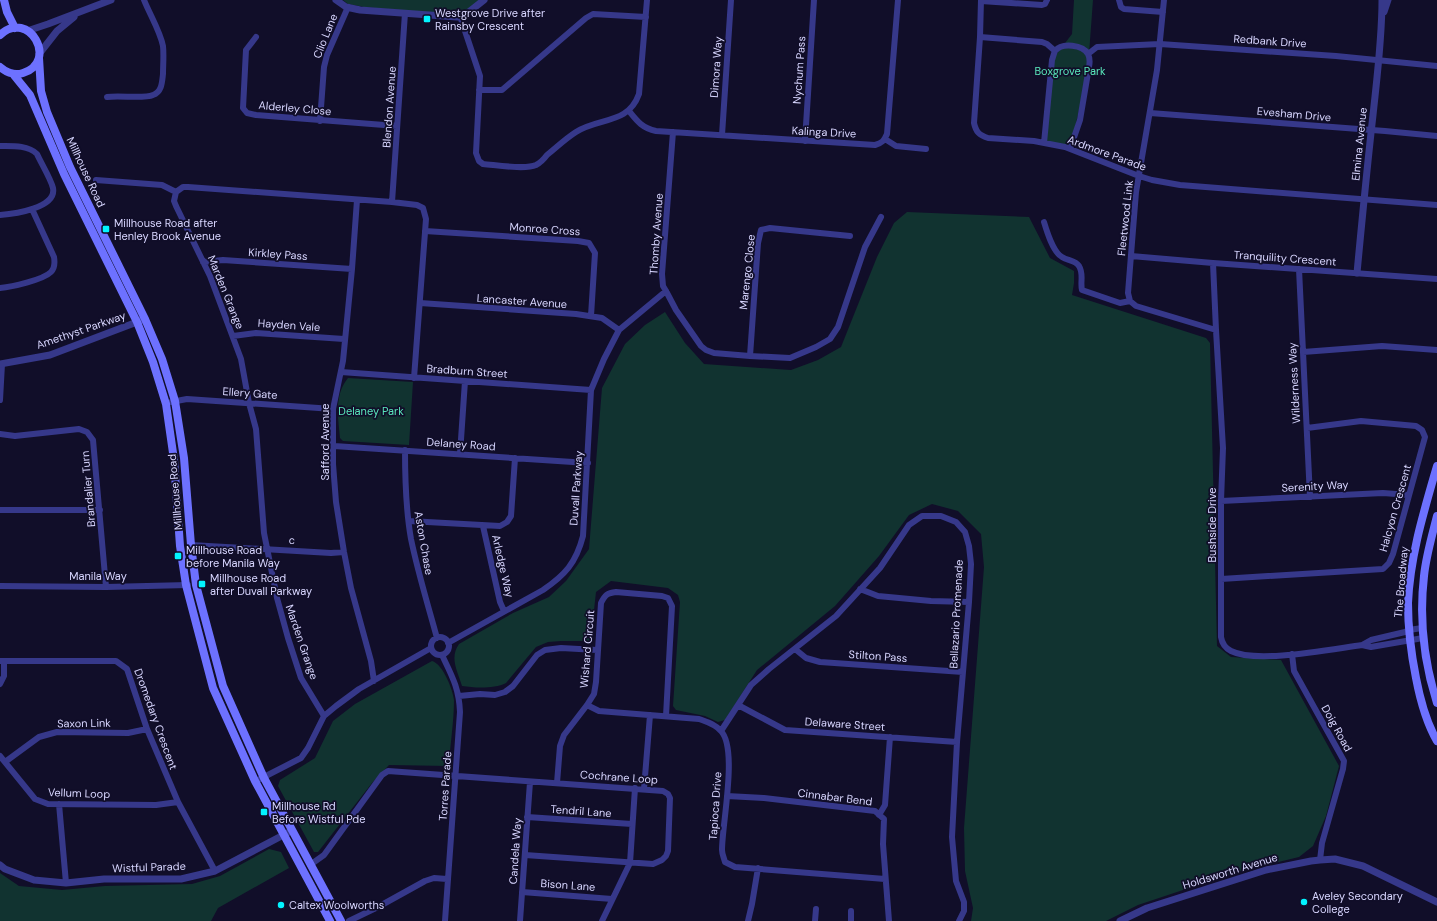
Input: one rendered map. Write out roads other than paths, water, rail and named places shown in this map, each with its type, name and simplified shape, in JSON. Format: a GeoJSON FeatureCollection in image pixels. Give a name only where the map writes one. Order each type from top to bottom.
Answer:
{"type":"FeatureCollection","features":[{"type":"Feature","properties":{"kind":"main road"},"geometry":{"type":"LineString","coordinates":[[4,0],[7,12],[15,28]]}},
{"type":"Feature","properties":{"kind":"main road"},"geometry":{"type":"LineString","coordinates":[[0,35],[15,28],[27,31]]}},
{"type":"Feature","properties":{"kind":"main road","name":"Millhouse Road"},"geometry":{"type":"LineString","coordinates":[[27,31],[37,40],[39,47],[41,91],[46,112],[70,167],[145,319],[162,359],[175,401],[184,458],[191,545],[196,585],[223,686],[288,833],[330,921]]}},
{"type":"Feature","properties":{"kind":"main road"},"geometry":{"type":"LineString","coordinates":[[1,70],[13,74],[20,74],[32,69],[39,56]]}},
{"type":"Feature","properties":{"kind":"main road","name":"Millhouse Road"},"geometry":{"type":"LineString","coordinates":[[13,74],[30,95],[64,174],[137,322],[153,362],[166,404],[174,460],[180,546],[186,585],[213,688],[255,782],[310,865],[341,921]]}},
{"type":"Feature","properties":{"kind":"main road","name":"The Broadway"},"geometry":{"type":"LineString","coordinates":[[1436,470],[1416,541],[1408,602],[1409,641],[1418,690],[1424,710],[1437,741]]}},
{"type":"Feature","properties":{"kind":"main road","name":"The Broadway"},"geometry":{"type":"LineString","coordinates":[[1437,516],[1424,575],[1422,603],[1423,638],[1431,684],[1437,703]]}},
{"type":"Feature","properties":{"kind":"main road"},"geometry":{"type":"LineString","coordinates":[[213,688],[223,686]]}},
{"type":"Feature","properties":{"kind":"street"},"geometry":{"type":"LineString","coordinates":[[27,31],[108,0]]}},
{"type":"Feature","properties":{"kind":"street"},"geometry":{"type":"LineString","coordinates":[[107,97],[116,95],[150,96],[158,92],[162,83],[164,58],[163,46],[144,0]]}},
{"type":"Feature","properties":{"kind":"street"},"geometry":{"type":"LineString","coordinates":[[336,0],[348,7],[360,10],[460,16],[473,10],[484,0]]}},
{"type":"Feature","properties":{"kind":"street"},"geometry":{"type":"LineString","coordinates":[[460,16],[480,76],[476,153],[479,161],[484,164],[528,168],[537,165],[564,140],[578,131],[616,118],[629,111],[636,104],[640,94],[647,0]]}},
{"type":"Feature","properties":{"kind":"street","name":"Dimora Way"},"geometry":{"type":"LineString","coordinates":[[722,135],[731,0]]}},
{"type":"Feature","properties":{"kind":"street","name":"Nychum Pass"},"geometry":{"type":"LineString","coordinates":[[805,141],[814,0]]}},
{"type":"Feature","properties":{"kind":"street"},"geometry":{"type":"LineString","coordinates":[[898,0],[887,134],[885,139],[896,146],[926,149]]}},
{"type":"Feature","properties":{"kind":"street"},"geometry":{"type":"LineString","coordinates":[[981,0],[1042,5],[1045,4],[1047,0]]}},
{"type":"Feature","properties":{"kind":"street","name":"Ardmore Parade"},"geometry":{"type":"LineString","coordinates":[[981,0],[974,123],[975,131],[981,136],[988,138],[1044,143],[1070,149],[1152,180],[1180,184],[1437,206]]}},
{"type":"Feature","properties":{"kind":"street"},"geometry":{"type":"LineString","coordinates":[[1119,0],[1121,7],[1124,9],[1163,12]]}},
{"type":"Feature","properties":{"kind":"street","name":"Fleetwood Link"},"geometry":{"type":"LineString","coordinates":[[1130,301],[1128,293],[1136,192],[1150,113],[1160,44],[1164,0]]}},
{"type":"Feature","properties":{"kind":"street"},"geometry":{"type":"LineString","coordinates":[[1383,0],[1388,0]]}},
{"type":"Feature","properties":{"kind":"street","name":"Elmina Avenue"},"geometry":{"type":"LineString","coordinates":[[1357,273],[1363,199],[1379,59],[1383,0]]}},
{"type":"Feature","properties":{"kind":"street","name":"Elmina Avenue"},"geometry":{"type":"LineString","coordinates":[[1382,18],[1388,0]]}},
{"type":"Feature","properties":{"kind":"street","name":"Clio Lane"},"geometry":{"type":"LineString","coordinates":[[320,121],[325,61],[348,7]]}},
{"type":"Feature","properties":{"kind":"street"},"geometry":{"type":"LineString","coordinates":[[39,56],[57,31],[84,10]]}},
{"type":"Feature","properties":{"kind":"street","name":"Blendon Avenue"},"geometry":{"type":"LineString","coordinates":[[392,202],[406,13]]}},
{"type":"Feature","properties":{"kind":"street"},"geometry":{"type":"LineString","coordinates":[[479,90],[502,90],[586,18],[593,14],[646,17]]}},
{"type":"Feature","properties":{"kind":"street","name":"Alderley Close"},"geometry":{"type":"LineString","coordinates":[[256,37],[246,50],[242,108],[247,113],[320,121],[397,126]]}},
{"type":"Feature","properties":{"kind":"street"},"geometry":{"type":"LineString","coordinates":[[980,37],[1042,42],[1047,44],[1055,51]]}},
{"type":"Feature","properties":{"kind":"street","name":"Redbank Drive"},"geometry":{"type":"LineString","coordinates":[[1088,54],[1097,47],[1160,44],[1379,59],[1437,66]]}},
{"type":"Feature","properties":{"kind":"street"},"geometry":{"type":"LineString","coordinates":[[1044,143],[1052,60],[1055,51],[1060,47],[1080,47],[1088,54],[1090,59],[1090,67],[1081,113],[1070,149]]}},
{"type":"Feature","properties":{"kind":"street","name":"Kalinga Drive"},"geometry":{"type":"LineString","coordinates":[[629,111],[638,123],[647,129],[673,132],[874,145],[881,143],[885,139]]}},
{"type":"Feature","properties":{"kind":"street","name":"Evesham Drive"},"geometry":{"type":"LineString","coordinates":[[1150,113],[1437,136]]}},
{"type":"Feature","properties":{"kind":"street","name":"Thomby Avenue"},"geometry":{"type":"LineString","coordinates":[[673,132],[662,274],[663,286],[676,310],[701,346],[706,350],[714,353],[790,358],[816,347],[830,339],[838,327],[865,247],[881,217]]}},
{"type":"Feature","properties":{"kind":"street"},"geometry":{"type":"LineString","coordinates":[[0,146],[24,147],[34,151],[37,154],[53,188],[53,193],[47,203],[19,213],[0,215]]}},
{"type":"Feature","properties":{"kind":"street"},"geometry":{"type":"LineString","coordinates":[[96,180],[162,185],[176,192],[183,187],[188,187],[417,204],[423,208],[426,219],[414,378]]}},
{"type":"Feature","properties":{"kind":"street","name":"Marden Grange"},"geometry":{"type":"LineString","coordinates":[[176,192],[174,200],[176,206],[210,276],[241,359],[249,403],[256,429],[264,533],[277,598],[301,678],[324,716]]}},
{"type":"Feature","properties":{"kind":"street","name":"Safford Avenue"},"geometry":{"type":"LineString","coordinates":[[357,200],[352,268],[341,372],[338,380],[333,409],[333,464],[336,502],[344,552],[351,588],[371,661],[374,681]]}},
{"type":"Feature","properties":{"kind":"street"},"geometry":{"type":"LineString","coordinates":[[0,288],[15,286],[47,275],[54,268],[54,258],[32,209]]}},
{"type":"Feature","properties":{"kind":"street"},"geometry":{"type":"LineString","coordinates":[[1044,222],[1048,237],[1059,255],[1078,265],[1081,271],[1082,290],[1120,303],[1130,301],[1136,306],[1216,330]]}},
{"type":"Feature","properties":{"kind":"street","name":"Marengo Close"},"geometry":{"type":"LineString","coordinates":[[750,356],[758,243],[762,230],[770,228],[850,236]]}},
{"type":"Feature","properties":{"kind":"street","name":"Monroe Cross"},"geometry":{"type":"LineString","coordinates":[[425,231],[589,243],[596,253],[591,316]]}},
{"type":"Feature","properties":{"kind":"street","name":"Tranquility Crescent"},"geometry":{"type":"LineString","coordinates":[[1131,256],[1437,278]]}},
{"type":"Feature","properties":{"kind":"street","name":"Kirkley Pass"},"geometry":{"type":"LineString","coordinates":[[203,262],[223,260],[352,268]]}},
{"type":"Feature","properties":{"kind":"street","name":"Bushside Drive"},"geometry":{"type":"LineString","coordinates":[[1213,263],[1223,448],[1221,501],[1222,642],[1232,652],[1258,656],[1292,654],[1362,645],[1371,647],[1423,638]]}},
{"type":"Feature","properties":{"kind":"street","name":"Wilderness Way"},"geometry":{"type":"LineString","coordinates":[[1298,269],[1310,497]]}},
{"type":"Feature","properties":{"kind":"street","name":"Duvall Parkway"},"geometry":{"type":"LineString","coordinates":[[448,643],[543,590],[558,580],[570,566],[578,553],[583,536],[591,390],[604,359],[619,330],[666,291]]}},
{"type":"Feature","properties":{"kind":"street","name":"Lancaster Avenue"},"geometry":{"type":"LineString","coordinates":[[420,304],[591,316],[602,318],[619,330]]}},
{"type":"Feature","properties":{"kind":"street","name":"Amethyst Parkway"},"geometry":{"type":"LineString","coordinates":[[1,364],[50,354],[145,319]]}},
{"type":"Feature","properties":{"kind":"street","name":"Hayden Vale"},"geometry":{"type":"LineString","coordinates":[[232,336],[256,333],[344,339]]}},
{"type":"Feature","properties":{"kind":"street"},"geometry":{"type":"LineString","coordinates":[[1303,352],[1382,346],[1437,350]]}},
{"type":"Feature","properties":{"kind":"street"},"geometry":{"type":"LineString","coordinates":[[0,400],[1,364]]}},
{"type":"Feature","properties":{"kind":"street","name":"Bradburn Street"},"geometry":{"type":"LineString","coordinates":[[341,372],[591,390]]}},
{"type":"Feature","properties":{"kind":"street"},"geometry":{"type":"LineString","coordinates":[[460,454],[465,381]]}},
{"type":"Feature","properties":{"kind":"street","name":"Ellery Gate"},"geometry":{"type":"LineString","coordinates":[[166,404],[186,399],[333,409]]}},
{"type":"Feature","properties":{"kind":"street","name":"Halcyon Crescent"},"geometry":{"type":"LineString","coordinates":[[1221,579],[1383,569],[1389,563],[1393,554],[1425,437],[1422,430],[1416,426],[1361,421],[1307,428]]}},
{"type":"Feature","properties":{"kind":"street","name":"Brandalier Turn"},"geometry":{"type":"LineString","coordinates":[[0,434],[15,436],[79,429],[87,432],[93,440],[106,587]]}},
{"type":"Feature","properties":{"kind":"street","name":"Delaney Road"},"geometry":{"type":"LineString","coordinates":[[334,446],[588,463]]}},
{"type":"Feature","properties":{"kind":"street","name":"Aston Chase"},"geometry":{"type":"LineString","coordinates":[[406,450],[405,466],[409,521],[420,577],[437,638]]}},
{"type":"Feature","properties":{"kind":"street"},"geometry":{"type":"LineString","coordinates":[[409,521],[483,526],[500,526],[507,522],[511,516],[515,458]]}},
{"type":"Feature","properties":{"kind":"street","name":"Serenity Way"},"geometry":{"type":"LineString","coordinates":[[1221,501],[1383,493],[1409,495]]}},
{"type":"Feature","properties":{"kind":"street"},"geometry":{"type":"LineString","coordinates":[[0,510],[100,510]]}},
{"type":"Feature","properties":{"kind":"street","name":"Bellazario Promenade"},"geometry":{"type":"LineString","coordinates":[[721,731],[751,685],[768,669],[836,616],[880,568],[909,525],[922,516],[941,516],[956,522],[965,532],[969,546],[970,564],[969,602],[957,742],[952,837],[956,881],[964,902],[964,911],[959,921]]}},
{"type":"Feature","properties":{"kind":"street","name":"Arledge Way"},"geometry":{"type":"LineString","coordinates":[[483,526],[500,602],[504,611]]}},
{"type":"Feature","properties":{"kind":"street","name":"c"},"geometry":{"type":"LineString","coordinates":[[191,545],[331,553],[344,552]]}},
{"type":"Feature","properties":{"kind":"street","name":"Manila Way"},"geometry":{"type":"LineString","coordinates":[[0,586],[106,587],[196,585]]}},
{"type":"Feature","properties":{"kind":"street"},"geometry":{"type":"LineString","coordinates":[[860,589],[878,596],[931,601],[969,602]]}},
{"type":"Feature","properties":{"kind":"street","name":"Wishard Circuit"},"geometry":{"type":"LineString","coordinates":[[557,783],[560,746],[564,735],[594,694],[602,603],[604,596],[609,593],[616,592],[662,596],[668,598],[672,606],[666,716]]}},
{"type":"Feature","properties":{"kind":"street","name":"Bushside Drive"},"geometry":{"type":"LineString","coordinates":[[1362,645],[1371,640],[1422,628]]}},
{"type":"Feature","properties":{"kind":"street"},"geometry":{"type":"LineString","coordinates":[[255,782],[301,758],[308,748],[324,716],[359,689],[431,648],[432,643],[437,638],[444,638],[448,643],[448,650],[442,655],[436,655],[431,648]]}},
{"type":"Feature","properties":{"kind":"street"},"geometry":{"type":"LineString","coordinates":[[459,696],[480,694],[496,695],[505,692],[513,686],[537,655],[545,650],[561,648],[597,650]]}},
{"type":"Feature","properties":{"kind":"street","name":"Stilton Pass"},"geometry":{"type":"LineString","coordinates":[[795,649],[806,658],[820,662],[963,672]]}},
{"type":"Feature","properties":{"kind":"street","name":"Doig Road"},"geometry":{"type":"LineString","coordinates":[[1292,654],[1294,670],[1344,761],[1322,842],[1320,860]]}},
{"type":"Feature","properties":{"kind":"street","name":"Torres Parade"},"geometry":{"type":"LineString","coordinates":[[442,655],[459,696],[460,712],[445,921]]}},
{"type":"Feature","properties":{"kind":"street"},"geometry":{"type":"LineString","coordinates":[[0,684],[4,676],[2,661]]}},
{"type":"Feature","properties":{"kind":"street","name":"Dromedary Crescent"},"geometry":{"type":"LineString","coordinates":[[2,661],[116,662],[127,668],[147,730],[178,802],[214,871]]}},
{"type":"Feature","properties":{"kind":"street"},"geometry":{"type":"LineString","coordinates":[[587,705],[599,711],[699,719],[708,722],[721,731]]}},
{"type":"Feature","properties":{"kind":"street","name":"Delaware Street"},"geometry":{"type":"LineString","coordinates":[[738,705],[785,730],[957,742]]}},
{"type":"Feature","properties":{"kind":"street"},"geometry":{"type":"LineString","coordinates":[[644,789],[650,715]]}},
{"type":"Feature","properties":{"kind":"street","name":"Saxon Link"},"geometry":{"type":"LineString","coordinates":[[5,762],[39,736],[57,732],[128,733],[147,730]]}},
{"type":"Feature","properties":{"kind":"street","name":"Tapioca Drive"},"geometry":{"type":"LineString","coordinates":[[721,731],[726,739],[728,756],[727,796],[722,851],[725,862],[735,867],[885,879]]}},
{"type":"Feature","properties":{"kind":"street"},"geometry":{"type":"LineString","coordinates":[[879,815],[885,805],[890,737]]}},
{"type":"Feature","properties":{"kind":"street","name":"Vellum Loop"},"geometry":{"type":"LineString","coordinates":[[0,756],[35,799],[48,804],[156,805],[178,802]]}},
{"type":"Feature","properties":{"kind":"street","name":"Cochrane Loop"},"geometry":{"type":"LineString","coordinates":[[310,865],[324,855],[382,775],[388,771],[530,782],[635,788],[663,791],[668,794],[670,798],[668,850],[666,856],[658,863],[630,863],[525,855]]}},
{"type":"Feature","properties":{"kind":"street","name":"Candela Way"},"geometry":{"type":"LineString","coordinates":[[520,921],[530,782]]}},
{"type":"Feature","properties":{"kind":"street"},"geometry":{"type":"LineString","coordinates":[[602,921],[630,863],[635,788]]}},
{"type":"Feature","properties":{"kind":"street","name":"Cinnabar Bend"},"geometry":{"type":"LineString","coordinates":[[727,796],[764,798],[875,811],[884,819],[883,844],[888,921]]}},
{"type":"Feature","properties":{"kind":"street"},"geometry":{"type":"LineString","coordinates":[[59,804],[66,884]]}},
{"type":"Feature","properties":{"kind":"street","name":"Tendril Lane"},"geometry":{"type":"LineString","coordinates":[[528,817],[632,824]]}},
{"type":"Feature","properties":{"kind":"street","name":"Wistful Parade"},"geometry":{"type":"LineString","coordinates":[[0,865],[4,869],[34,880],[66,884],[104,879],[181,879],[214,871],[288,833]]}},
{"type":"Feature","properties":{"kind":"street","name":"Holdsworth Avenue"},"geometry":{"type":"LineString","coordinates":[[1120,921],[1147,908],[1266,870],[1311,861],[1335,859],[1363,866],[1437,902]]}},
{"type":"Feature","properties":{"kind":"street"},"geometry":{"type":"LineString","coordinates":[[748,921],[758,868]]}},
{"type":"Feature","properties":{"kind":"street"},"geometry":{"type":"LineString","coordinates":[[349,921],[425,881],[434,878],[447,879]]}},
{"type":"Feature","properties":{"kind":"street","name":"Bison Lane"},"geometry":{"type":"LineString","coordinates":[[522,892],[612,899]]}},
{"type":"Feature","properties":{"kind":"street"},"geometry":{"type":"LineString","coordinates":[[815,921],[816,909]]}},
{"type":"Feature","properties":{"kind":"street"},"geometry":{"type":"LineString","coordinates":[[851,911],[851,921]]}},
{"type":"Feature","properties":{"kind":"place","name":"Westgrove Drive after Rainsby Crescent"},"geometry":{"type":"Point","coordinates":[427,19]}},
{"type":"Feature","properties":{"kind":"place","name":"Millhouse Road after Henley Brook Avenue"},"geometry":{"type":"Point","coordinates":[106,229]}},
{"type":"Feature","properties":{"kind":"place","name":"Millhouse Road before Manila Way"},"geometry":{"type":"Point","coordinates":[178,556]}},
{"type":"Feature","properties":{"kind":"place","name":"Millhouse Road after Duvall Parkway"},"geometry":{"type":"Point","coordinates":[202,584]}},
{"type":"Feature","properties":{"kind":"place","name":"Millhouse Rd Before Wistful Pde"},"geometry":{"type":"Point","coordinates":[264,812]}},
{"type":"Feature","properties":{"kind":"place","name":"Aveley Secondary College"},"geometry":{"type":"Point","coordinates":[1304,902]}},
{"type":"Feature","properties":{"kind":"place","name":"Caltex Woolworths"},"geometry":{"type":"Point","coordinates":[281,905]}},
{"type":"Feature","properties":{"kind":"park label","name":"Boxgrove Park"},"geometry":{"type":"Point","coordinates":[1070,71]}},
{"type":"Feature","properties":{"kind":"park label","name":"Delaney Park"},"geometry":{"type":"Point","coordinates":[371,411]}}]}
